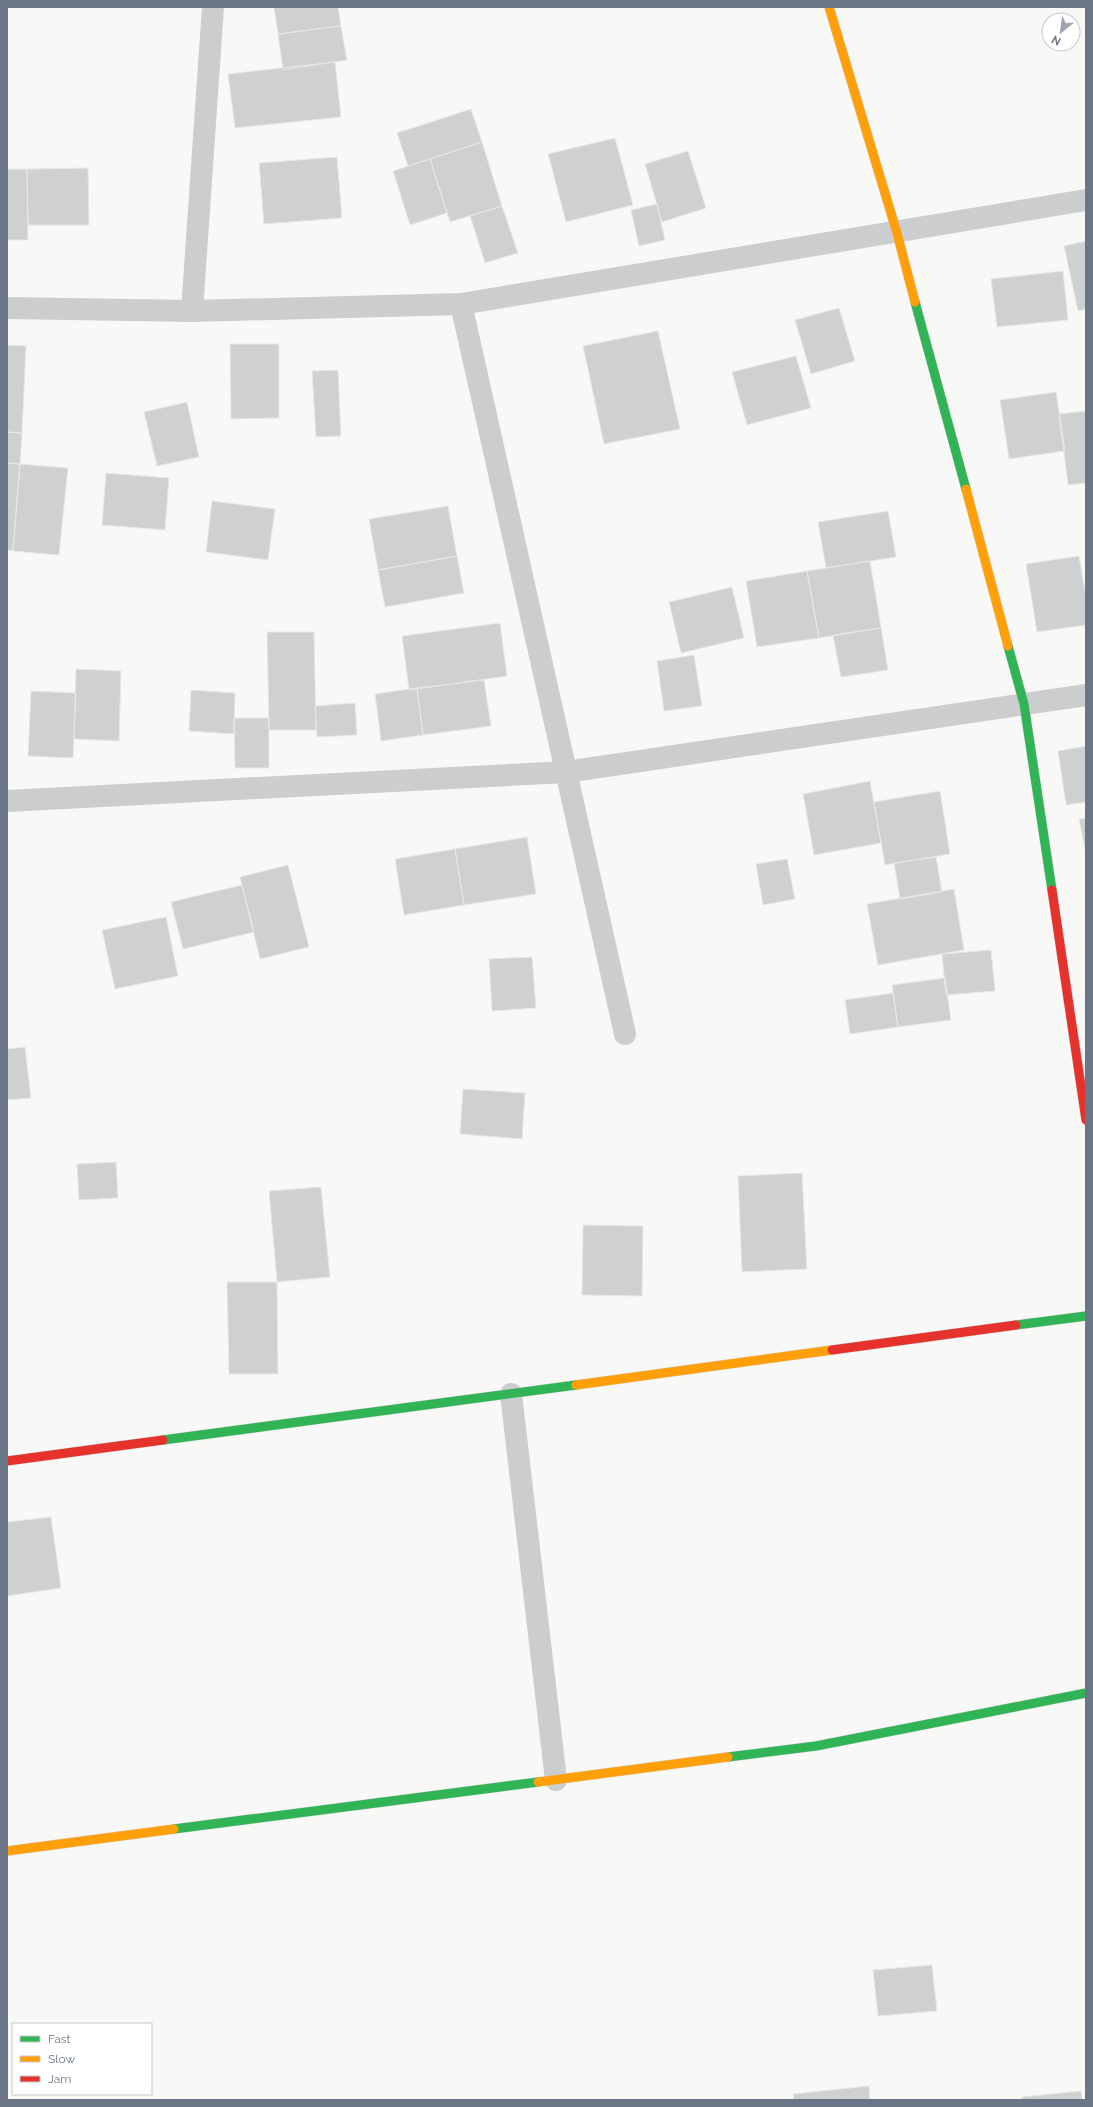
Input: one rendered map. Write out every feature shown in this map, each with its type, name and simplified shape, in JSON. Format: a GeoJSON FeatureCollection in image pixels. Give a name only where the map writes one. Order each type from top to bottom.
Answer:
{"type":"FeatureCollection","features":[{"type":"Feature","properties":{"kind":"street"},"geometry":{"type":"LineString","coordinates":[[192,311],[213,7]]}},
{"type":"Feature","properties":{"kind":"street"},"geometry":{"type":"LineString","coordinates":[[829,7],[897,233],[1024,704],[1086,1120]]}},
{"type":"Feature","properties":{"kind":"street"},"geometry":{"type":"LineString","coordinates":[[7,308],[192,311],[461,304],[897,233],[1086,200]]}},
{"type":"Feature","properties":{"kind":"street"},"geometry":{"type":"LineString","coordinates":[[461,304],[625,1034]]}},
{"type":"Feature","properties":{"kind":"street"},"geometry":{"type":"LineString","coordinates":[[7,801],[566,772],[1086,695]]}},
{"type":"Feature","properties":{"kind":"street"},"geometry":{"type":"LineString","coordinates":[[7,1461],[1086,1316]]}},
{"type":"Feature","properties":{"kind":"street"},"geometry":{"type":"LineString","coordinates":[[511,1394],[556,1780]]}},
{"type":"Feature","properties":{"kind":"street"},"geometry":{"type":"LineString","coordinates":[[7,1852],[816,1746],[1086,1693]]}},
{"type":"Feature","properties":{"kind":"building"},"geometry":{"type":"Polygon","coordinates":[[[274,7],[338,7],[341,26],[278,34],[274,7]]]}},
{"type":"Feature","properties":{"kind":"building"},"geometry":{"type":"Polygon","coordinates":[[[341,26],[347,60],[283,70],[278,34],[341,26]]]}},
{"type":"Feature","properties":{"kind":"building"},"geometry":{"type":"Polygon","coordinates":[[[335,62],[341,117],[235,128],[228,74],[335,62]]]}},
{"type":"Feature","properties":{"kind":"building"},"geometry":{"type":"Polygon","coordinates":[[[471,109],[482,142],[408,166],[397,133],[471,109]]]}},
{"type":"Feature","properties":{"kind":"building"},"geometry":{"type":"Polygon","coordinates":[[[615,138],[633,205],[566,222],[548,154],[615,138]]]}},
{"type":"Feature","properties":{"kind":"building"},"geometry":{"type":"Polygon","coordinates":[[[482,142],[502,206],[450,222],[430,159],[482,142]]]}},
{"type":"Feature","properties":{"kind":"building"},"geometry":{"type":"Polygon","coordinates":[[[688,151],[706,208],[662,222],[645,164],[688,151]]]}},
{"type":"Feature","properties":{"kind":"building"},"geometry":{"type":"Polygon","coordinates":[[[337,157],[342,218],[264,224],[259,163],[337,157]]]}},
{"type":"Feature","properties":{"kind":"building"},"geometry":{"type":"Polygon","coordinates":[[[430,159],[447,213],[410,225],[393,171],[430,159]]]}},
{"type":"Feature","properties":{"kind":"building"},"geometry":{"type":"Polygon","coordinates":[[[88,168],[89,225],[28,225],[27,169],[88,168]]]}},
{"type":"Feature","properties":{"kind":"building"},"geometry":{"type":"Polygon","coordinates":[[[7,169],[27,169],[28,240],[7,240],[7,169]]]}},
{"type":"Feature","properties":{"kind":"building"},"geometry":{"type":"Polygon","coordinates":[[[657,204],[665,240],[639,246],[631,210],[657,204]]]}},
{"type":"Feature","properties":{"kind":"building"},"geometry":{"type":"Polygon","coordinates":[[[502,206],[518,253],[485,263],[470,216],[502,206]]]}},
{"type":"Feature","properties":{"kind":"building"},"geometry":{"type":"Polygon","coordinates":[[[1086,241],[1086,309],[1078,311],[1064,246],[1086,241]]]}},
{"type":"Feature","properties":{"kind":"building"},"geometry":{"type":"Polygon","coordinates":[[[1063,271],[1068,320],[997,327],[991,279],[1063,271]]]}},
{"type":"Feature","properties":{"kind":"building"},"geometry":{"type":"Polygon","coordinates":[[[839,308],[855,361],[811,374],[795,320],[839,308]]]}},
{"type":"Feature","properties":{"kind":"building"},"geometry":{"type":"Polygon","coordinates":[[[658,331],[680,429],[604,444],[583,346],[658,331]]]}},
{"type":"Feature","properties":{"kind":"building"},"geometry":{"type":"Polygon","coordinates":[[[230,344],[279,344],[279,418],[231,419],[230,344]]]}},
{"type":"Feature","properties":{"kind":"building"},"geometry":{"type":"Polygon","coordinates":[[[7,345],[26,346],[22,433],[7,432],[7,345]]]}},
{"type":"Feature","properties":{"kind":"building"},"geometry":{"type":"Polygon","coordinates":[[[796,356],[811,408],[747,425],[732,372],[796,356]]]}},
{"type":"Feature","properties":{"kind":"building"},"geometry":{"type":"Polygon","coordinates":[[[338,370],[341,436],[316,437],[312,371],[338,370]]]}},
{"type":"Feature","properties":{"kind":"building"},"geometry":{"type":"Polygon","coordinates":[[[1056,392],[1065,451],[1009,459],[1000,400],[1056,392]]]}},
{"type":"Feature","properties":{"kind":"building"},"geometry":{"type":"Polygon","coordinates":[[[187,402],[199,457],[157,466],[144,412],[187,402]]]}},
{"type":"Feature","properties":{"kind":"building"},"geometry":{"type":"Polygon","coordinates":[[[1086,411],[1086,483],[1068,485],[1059,414],[1086,411]]]}},
{"type":"Feature","properties":{"kind":"building"},"geometry":{"type":"Polygon","coordinates":[[[7,432],[22,433],[20,464],[7,463],[7,432]]]}},
{"type":"Feature","properties":{"kind":"building"},"geometry":{"type":"Polygon","coordinates":[[[7,463],[20,464],[13,551],[7,550],[7,463]]]}},
{"type":"Feature","properties":{"kind":"building"},"geometry":{"type":"Polygon","coordinates":[[[20,464],[68,468],[59,555],[13,551],[20,464]]]}},
{"type":"Feature","properties":{"kind":"building"},"geometry":{"type":"Polygon","coordinates":[[[106,473],[169,478],[165,530],[102,525],[106,473]]]}},
{"type":"Feature","properties":{"kind":"building"},"geometry":{"type":"Polygon","coordinates":[[[212,501],[275,509],[268,560],[206,552],[212,501]]]}},
{"type":"Feature","properties":{"kind":"building"},"geometry":{"type":"Polygon","coordinates":[[[448,506],[457,556],[378,570],[369,519],[448,506]]]}},
{"type":"Feature","properties":{"kind":"building"},"geometry":{"type":"Polygon","coordinates":[[[888,511],[896,557],[826,568],[818,522],[888,511]]]}},
{"type":"Feature","properties":{"kind":"building"},"geometry":{"type":"Polygon","coordinates":[[[457,556],[464,593],[385,607],[378,570],[457,556]]]}},
{"type":"Feature","properties":{"kind":"building"},"geometry":{"type":"Polygon","coordinates":[[[1079,556],[1086,597],[1086,625],[1037,632],[1026,564],[1079,556]]]}},
{"type":"Feature","properties":{"kind":"building"},"geometry":{"type":"Polygon","coordinates":[[[870,561],[881,628],[819,638],[807,571],[870,561]]]}},
{"type":"Feature","properties":{"kind":"building"},"geometry":{"type":"Polygon","coordinates":[[[807,571],[819,638],[757,647],[746,581],[807,571]]]}},
{"type":"Feature","properties":{"kind":"building"},"geometry":{"type":"Polygon","coordinates":[[[732,587],[744,638],[681,653],[669,602],[732,587]]]}},
{"type":"Feature","properties":{"kind":"building"},"geometry":{"type":"Polygon","coordinates":[[[500,623],[507,676],[409,690],[402,636],[500,623]]]}},
{"type":"Feature","properties":{"kind":"building"},"geometry":{"type":"Polygon","coordinates":[[[881,628],[888,670],[841,677],[833,635],[881,628]]]}},
{"type":"Feature","properties":{"kind":"building"},"geometry":{"type":"Polygon","coordinates":[[[267,632],[314,632],[316,730],[269,730],[267,632]]]}},
{"type":"Feature","properties":{"kind":"building"},"geometry":{"type":"Polygon","coordinates":[[[694,655],[702,706],[664,711],[657,661],[694,655]]]}},
{"type":"Feature","properties":{"kind":"building"},"geometry":{"type":"Polygon","coordinates":[[[76,669],[121,671],[119,741],[74,739],[76,669]]]}},
{"type":"Feature","properties":{"kind":"building"},"geometry":{"type":"Polygon","coordinates":[[[484,680],[491,726],[423,735],[417,688],[484,680]]]}},
{"type":"Feature","properties":{"kind":"building"},"geometry":{"type":"Polygon","coordinates":[[[417,688],[423,735],[381,741],[375,694],[417,688]]]}},
{"type":"Feature","properties":{"kind":"building"},"geometry":{"type":"Polygon","coordinates":[[[191,690],[235,693],[234,734],[189,731],[191,690]]]}},
{"type":"Feature","properties":{"kind":"building"},"geometry":{"type":"Polygon","coordinates":[[[31,691],[76,693],[73,758],[28,756],[31,691]]]}},
{"type":"Feature","properties":{"kind":"building"},"geometry":{"type":"Polygon","coordinates":[[[355,703],[357,735],[317,737],[315,706],[355,703]]]}},
{"type":"Feature","properties":{"kind":"building"},"geometry":{"type":"Polygon","coordinates":[[[234,718],[269,718],[269,768],[235,768],[234,718]]]}},
{"type":"Feature","properties":{"kind":"building"},"geometry":{"type":"Polygon","coordinates":[[[1086,746],[1086,802],[1066,805],[1058,751],[1086,746]]]}},
{"type":"Feature","properties":{"kind":"building"},"geometry":{"type":"Polygon","coordinates":[[[870,781],[881,843],[814,855],[803,794],[870,781]]]}},
{"type":"Feature","properties":{"kind":"building"},"geometry":{"type":"Polygon","coordinates":[[[940,791],[950,854],[885,865],[874,802],[940,791]]]}},
{"type":"Feature","properties":{"kind":"building"},"geometry":{"type":"Polygon","coordinates":[[[1086,818],[1086,854],[1079,819],[1086,818]]]}},
{"type":"Feature","properties":{"kind":"building"},"geometry":{"type":"Polygon","coordinates":[[[527,837],[536,894],[464,905],[455,849],[527,837]]]}},
{"type":"Feature","properties":{"kind":"building"},"geometry":{"type":"Polygon","coordinates":[[[455,849],[464,905],[404,915],[395,859],[455,849]]]}},
{"type":"Feature","properties":{"kind":"building"},"geometry":{"type":"Polygon","coordinates":[[[936,857],[942,892],[900,899],[894,863],[936,857]]]}},
{"type":"Feature","properties":{"kind":"building"},"geometry":{"type":"Polygon","coordinates":[[[787,859],[795,899],[763,905],[756,864],[787,859]]]}},
{"type":"Feature","properties":{"kind":"building"},"geometry":{"type":"Polygon","coordinates":[[[288,865],[309,947],[260,959],[240,877],[288,865]]]}},
{"type":"Feature","properties":{"kind":"building"},"geometry":{"type":"Polygon","coordinates":[[[242,885],[254,932],[183,949],[171,902],[242,885]]]}},
{"type":"Feature","properties":{"kind":"building"},"geometry":{"type":"Polygon","coordinates":[[[954,889],[964,950],[878,965],[867,904],[954,889]]]}},
{"type":"Feature","properties":{"kind":"building"},"geometry":{"type":"Polygon","coordinates":[[[166,917],[178,976],[115,989],[102,930],[166,917]]]}},
{"type":"Feature","properties":{"kind":"building"},"geometry":{"type":"Polygon","coordinates":[[[991,950],[995,991],[946,995],[942,954],[991,950]]]}},
{"type":"Feature","properties":{"kind":"building"},"geometry":{"type":"Polygon","coordinates":[[[532,957],[536,1008],[492,1011],[489,959],[532,957]]]}},
{"type":"Feature","properties":{"kind":"building"},"geometry":{"type":"Polygon","coordinates":[[[945,978],[951,1020],[898,1027],[892,985],[945,978]]]}},
{"type":"Feature","properties":{"kind":"building"},"geometry":{"type":"Polygon","coordinates":[[[893,993],[898,1027],[850,1034],[845,1000],[893,993]]]}},
{"type":"Feature","properties":{"kind":"building"},"geometry":{"type":"Polygon","coordinates":[[[25,1047],[31,1098],[7,1100],[7,1049],[25,1047]]]}},
{"type":"Feature","properties":{"kind":"building"},"geometry":{"type":"Polygon","coordinates":[[[463,1089],[525,1093],[522,1139],[460,1134],[463,1089]]]}},
{"type":"Feature","properties":{"kind":"building"},"geometry":{"type":"Polygon","coordinates":[[[116,1162],[118,1198],[79,1200],[77,1164],[116,1162]]]}},
{"type":"Feature","properties":{"kind":"building"},"geometry":{"type":"Polygon","coordinates":[[[802,1173],[807,1269],[742,1272],[738,1176],[802,1173]]]}},
{"type":"Feature","properties":{"kind":"building"},"geometry":{"type":"Polygon","coordinates":[[[321,1187],[330,1277],[277,1282],[269,1191],[321,1187]]]}},
{"type":"Feature","properties":{"kind":"building"},"geometry":{"type":"Polygon","coordinates":[[[583,1225],[643,1226],[642,1296],[582,1295],[583,1225]]]}},
{"type":"Feature","properties":{"kind":"building"},"geometry":{"type":"Polygon","coordinates":[[[227,1282],[277,1282],[278,1374],[229,1374],[227,1282]]]}},
{"type":"Feature","properties":{"kind":"building"},"geometry":{"type":"Polygon","coordinates":[[[51,1517],[61,1588],[7,1596],[7,1522],[51,1517]]]}},
{"type":"Feature","properties":{"kind":"building"},"geometry":{"type":"Polygon","coordinates":[[[932,1965],[937,2011],[878,2016],[873,1970],[932,1965]]]}},
{"type":"Feature","properties":{"kind":"building"},"geometry":{"type":"Polygon","coordinates":[[[869,2086],[870,2100],[794,2100],[793,2094],[869,2086]]]}},
{"type":"Feature","properties":{"kind":"building"},"geometry":{"type":"Polygon","coordinates":[[[1081,2091],[1082,2100],[1022,2100],[1022,2097],[1081,2091]]]}},
{"type":"Feature","properties":{"kind":"traffic: fast"},"geometry":{"type":"LineString","coordinates":[[915,302],[966,489]]}},
{"type":"Feature","properties":{"kind":"traffic: fast"},"geometry":{"type":"LineString","coordinates":[[1008,646],[1024,704],[1052,890]]}},
{"type":"Feature","properties":{"kind":"traffic: fast"},"geometry":{"type":"LineString","coordinates":[[1016,1325],[1086,1316]]}},
{"type":"Feature","properties":{"kind":"traffic: fast"},"geometry":{"type":"LineString","coordinates":[[163,1440],[576,1385]]}},
{"type":"Feature","properties":{"kind":"traffic: fast"},"geometry":{"type":"LineString","coordinates":[[728,1757],[816,1746],[1086,1693]]}},
{"type":"Feature","properties":{"kind":"traffic: fast"},"geometry":{"type":"LineString","coordinates":[[174,1829],[538,1782]]}},
{"type":"Feature","properties":{"kind":"traffic: slow"},"geometry":{"type":"LineString","coordinates":[[829,7],[897,233],[915,302]]}},
{"type":"Feature","properties":{"kind":"traffic: slow"},"geometry":{"type":"LineString","coordinates":[[966,489],[1008,646]]}},
{"type":"Feature","properties":{"kind":"traffic: slow"},"geometry":{"type":"LineString","coordinates":[[576,1385],[832,1350]]}},
{"type":"Feature","properties":{"kind":"traffic: slow"},"geometry":{"type":"LineString","coordinates":[[538,1782],[728,1757]]}},
{"type":"Feature","properties":{"kind":"traffic: slow"},"geometry":{"type":"LineString","coordinates":[[7,1851],[174,1829]]}},
{"type":"Feature","properties":{"kind":"traffic: jam"},"geometry":{"type":"LineString","coordinates":[[1052,890],[1086,1120]]}},
{"type":"Feature","properties":{"kind":"traffic: jam"},"geometry":{"type":"LineString","coordinates":[[832,1350],[1016,1325]]}},
{"type":"Feature","properties":{"kind":"traffic: jam"},"geometry":{"type":"LineString","coordinates":[[7,1461],[163,1440]]}}]}
